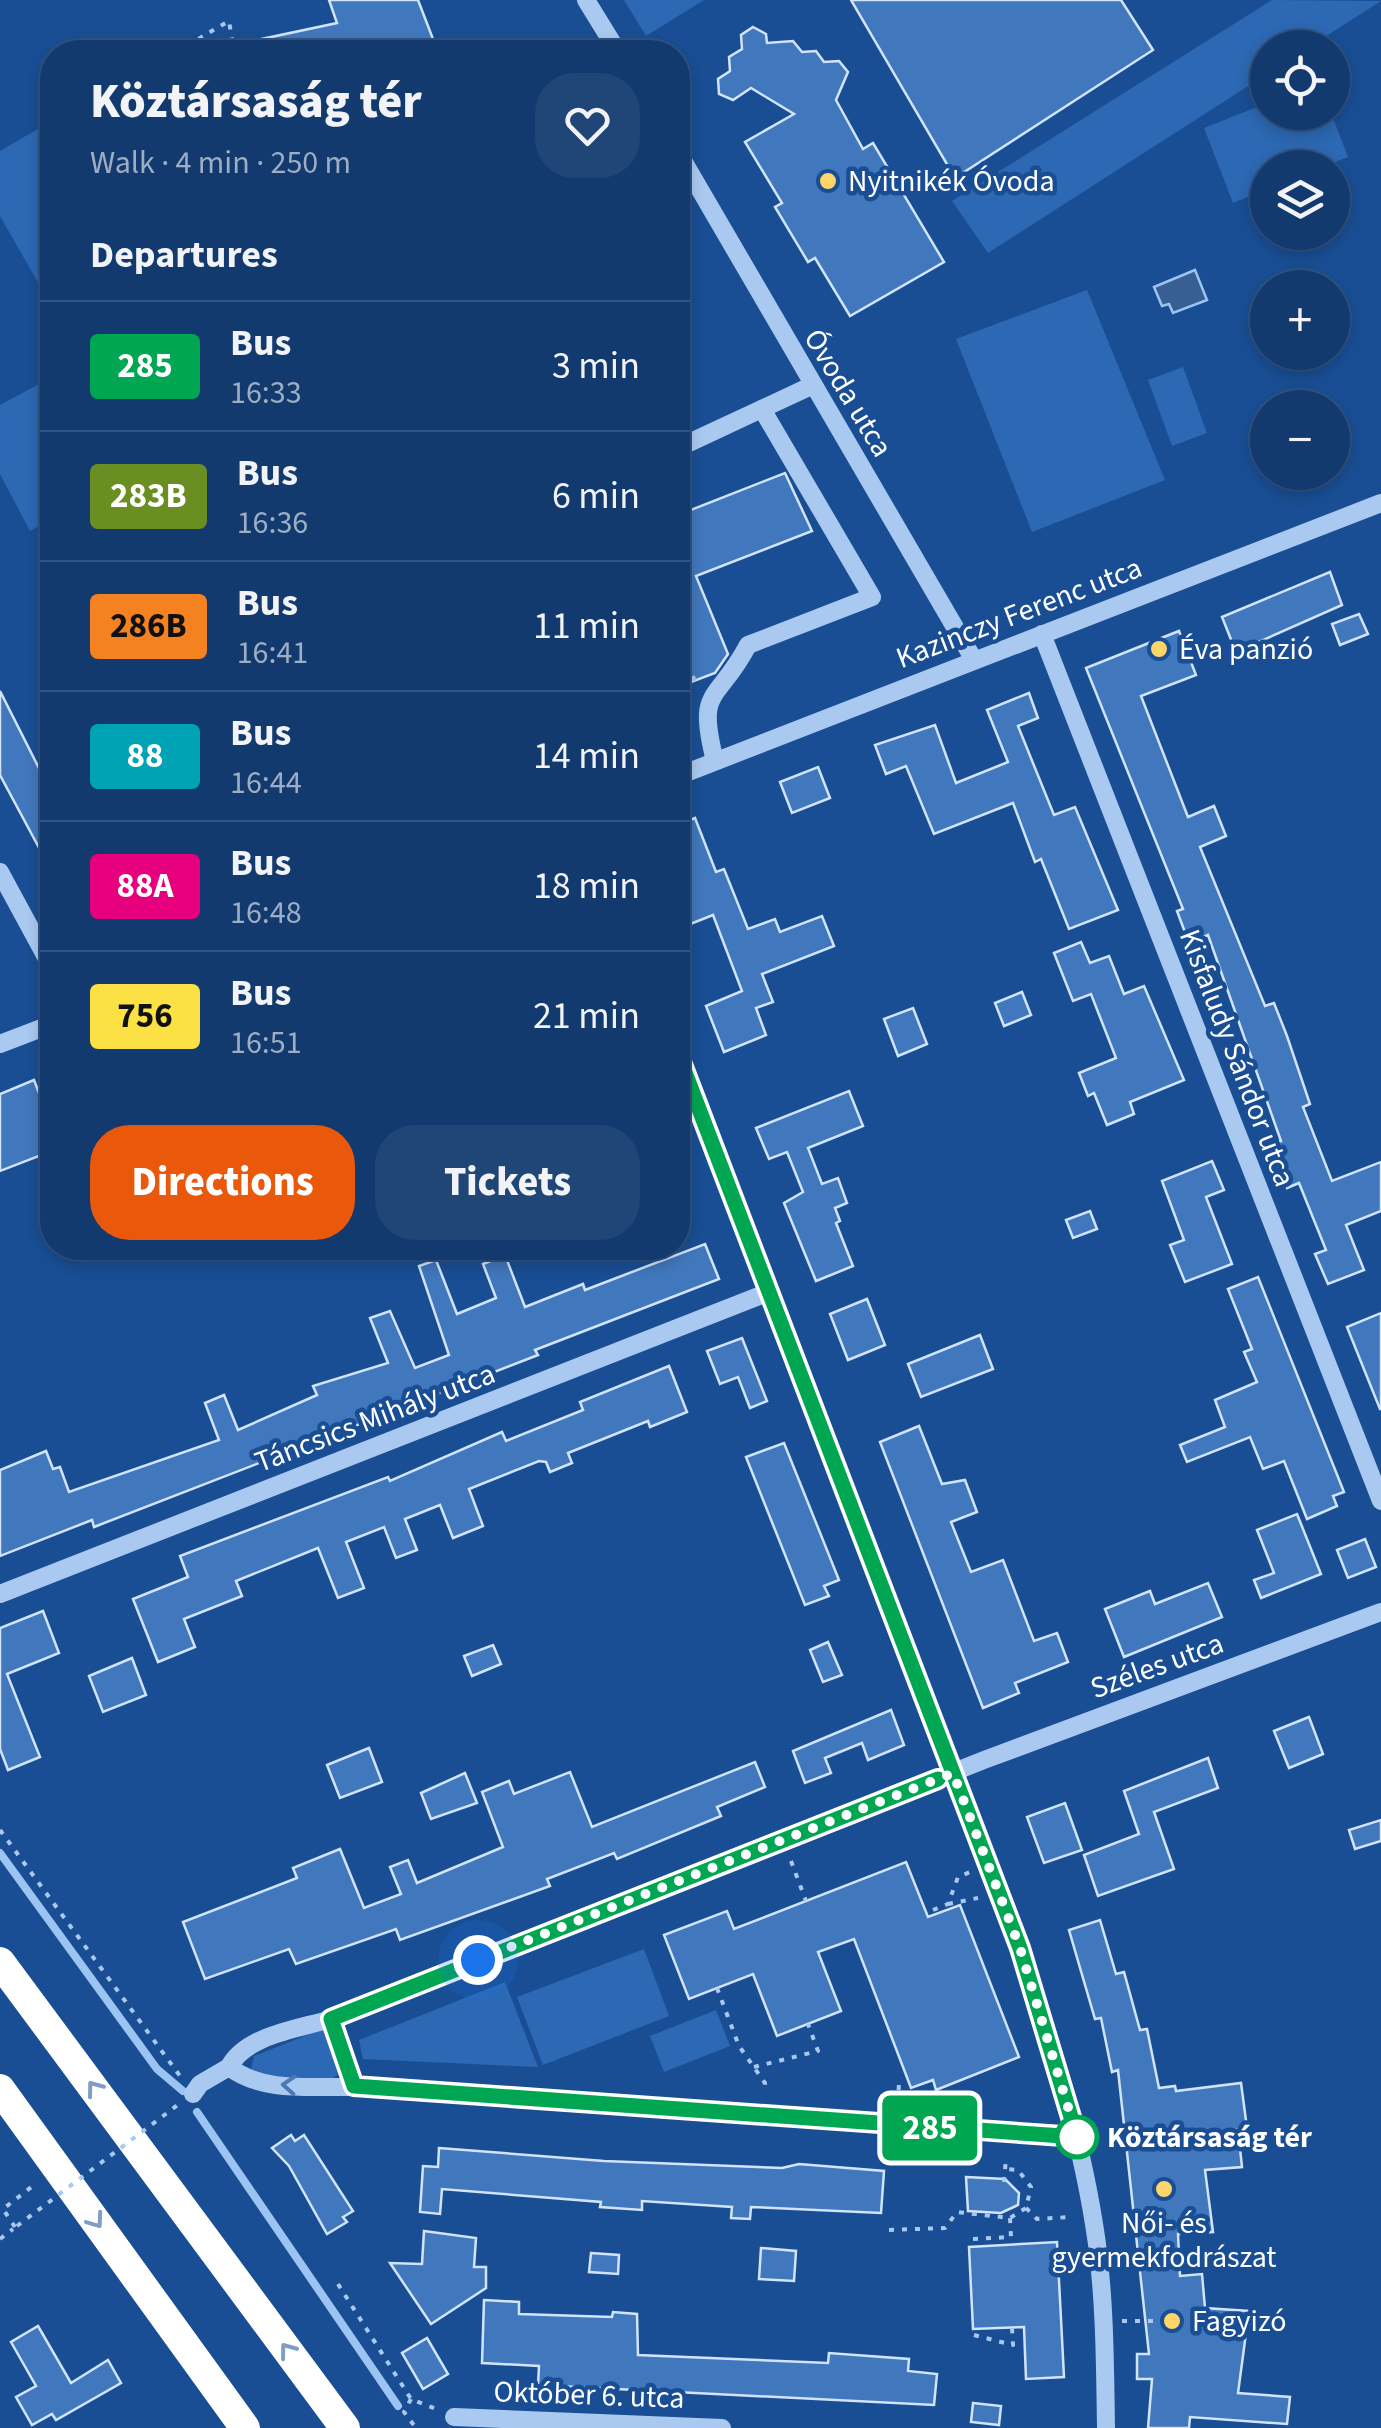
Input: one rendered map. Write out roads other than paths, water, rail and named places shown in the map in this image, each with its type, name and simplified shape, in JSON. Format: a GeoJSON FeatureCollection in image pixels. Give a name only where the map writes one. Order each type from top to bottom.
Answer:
{"type":"FeatureCollection","features":[{"type":"Feature","properties":{"kind":"highway"},"geometry":{"type":"LineString","coordinates":[[0,1962],[345,2428]]}},
{"type":"Feature","properties":{"kind":"highway"},"geometry":{"type":"LineString","coordinates":[[0,2089],[244,2428]]}},
{"type":"Feature","properties":{"kind":"street"},"geometry":{"type":"LineString","coordinates":[[586,0],[611,40]]}},
{"type":"Feature","properties":{"kind":"street","name":"Óvoda utca"},"geometry":{"type":"LineString","coordinates":[[690,173],[974,660]]}},
{"type":"Feature","properties":{"kind":"street"},"geometry":{"type":"LineString","coordinates":[[690,442],[811,386]]}},
{"type":"Feature","properties":{"kind":"street"},"geometry":{"type":"LineString","coordinates":[[714,762],[704,721],[709,699],[736,669],[748,645],[872,597],[762,409]]}},
{"type":"Feature","properties":{"kind":"street","name":"Kazinczy Ferenc utca"},"geometry":{"type":"LineString","coordinates":[[690,771],[1381,504]]}},
{"type":"Feature","properties":{"kind":"street","name":"Kisfaludy Sándor utca"},"geometry":{"type":"LineString","coordinates":[[1042,634],[1381,1501]]}},
{"type":"Feature","properties":{"kind":"street"},"geometry":{"type":"LineString","coordinates":[[0,872],[40,946]]}},
{"type":"Feature","properties":{"kind":"street"},"geometry":{"type":"LineString","coordinates":[[0,1044],[40,1029]]}},
{"type":"Feature","properties":{"kind":"street"},"geometry":{"type":"LineString","coordinates":[[690,1085],[1020,1948],[1077,2137],[1097,2244],[1104,2323],[1106,2428]]}},
{"type":"Feature","properties":{"kind":"street","name":"Táncsics Mihály utca"},"geometry":{"type":"LineString","coordinates":[[0,1594],[769,1292]]}},
{"type":"Feature","properties":{"kind":"street","name":"Széles utca"},"geometry":{"type":"LineString","coordinates":[[953,1773],[1381,1612]]}},
{"type":"Feature","properties":{"kind":"street"},"geometry":{"type":"LineString","coordinates":[[188,2098],[200,2084],[229,2067],[237,2052],[256,2043],[331,2019],[953,1773]]}},
{"type":"Feature","properties":{"kind":"street"},"geometry":{"type":"LineString","coordinates":[[331,2019],[354,2086]]}},
{"type":"Feature","properties":{"kind":"street"},"geometry":{"type":"LineString","coordinates":[[229,2067],[245,2080],[286,2086],[354,2086],[1077,2137]]}},
{"type":"Feature","properties":{"kind":"street","name":"Október 6. utca"},"geometry":{"type":"LineString","coordinates":[[454,2417],[722,2428]]}},
{"type":"Feature","properties":{"kind":"waterway"},"geometry":{"type":"LineString","coordinates":[[0,1853],[157,2069],[183,2091]]}},
{"type":"Feature","properties":{"kind":"waterway"},"geometry":{"type":"LineString","coordinates":[[197,2112],[398,2406]]}},
{"type":"Feature","properties":{"kind":"place","name":"Nyitnikék Óvoda"},"geometry":{"type":"Point","coordinates":[828,181]}},
{"type":"Feature","properties":{"kind":"place","name":"Éva panzió"},"geometry":{"type":"Point","coordinates":[1159,649]}},
{"type":"Feature","properties":{"kind":"place","name":"Köztársaság tér"},"geometry":{"type":"Point","coordinates":[1077,2137]}},
{"type":"Feature","properties":{"kind":"place","name":"Női- és gyermekfodrászat"},"geometry":{"type":"Point","coordinates":[1164,2189]}},
{"type":"Feature","properties":{"kind":"place","name":"Fagyizó"},"geometry":{"type":"Point","coordinates":[1172,2321]}}]}
